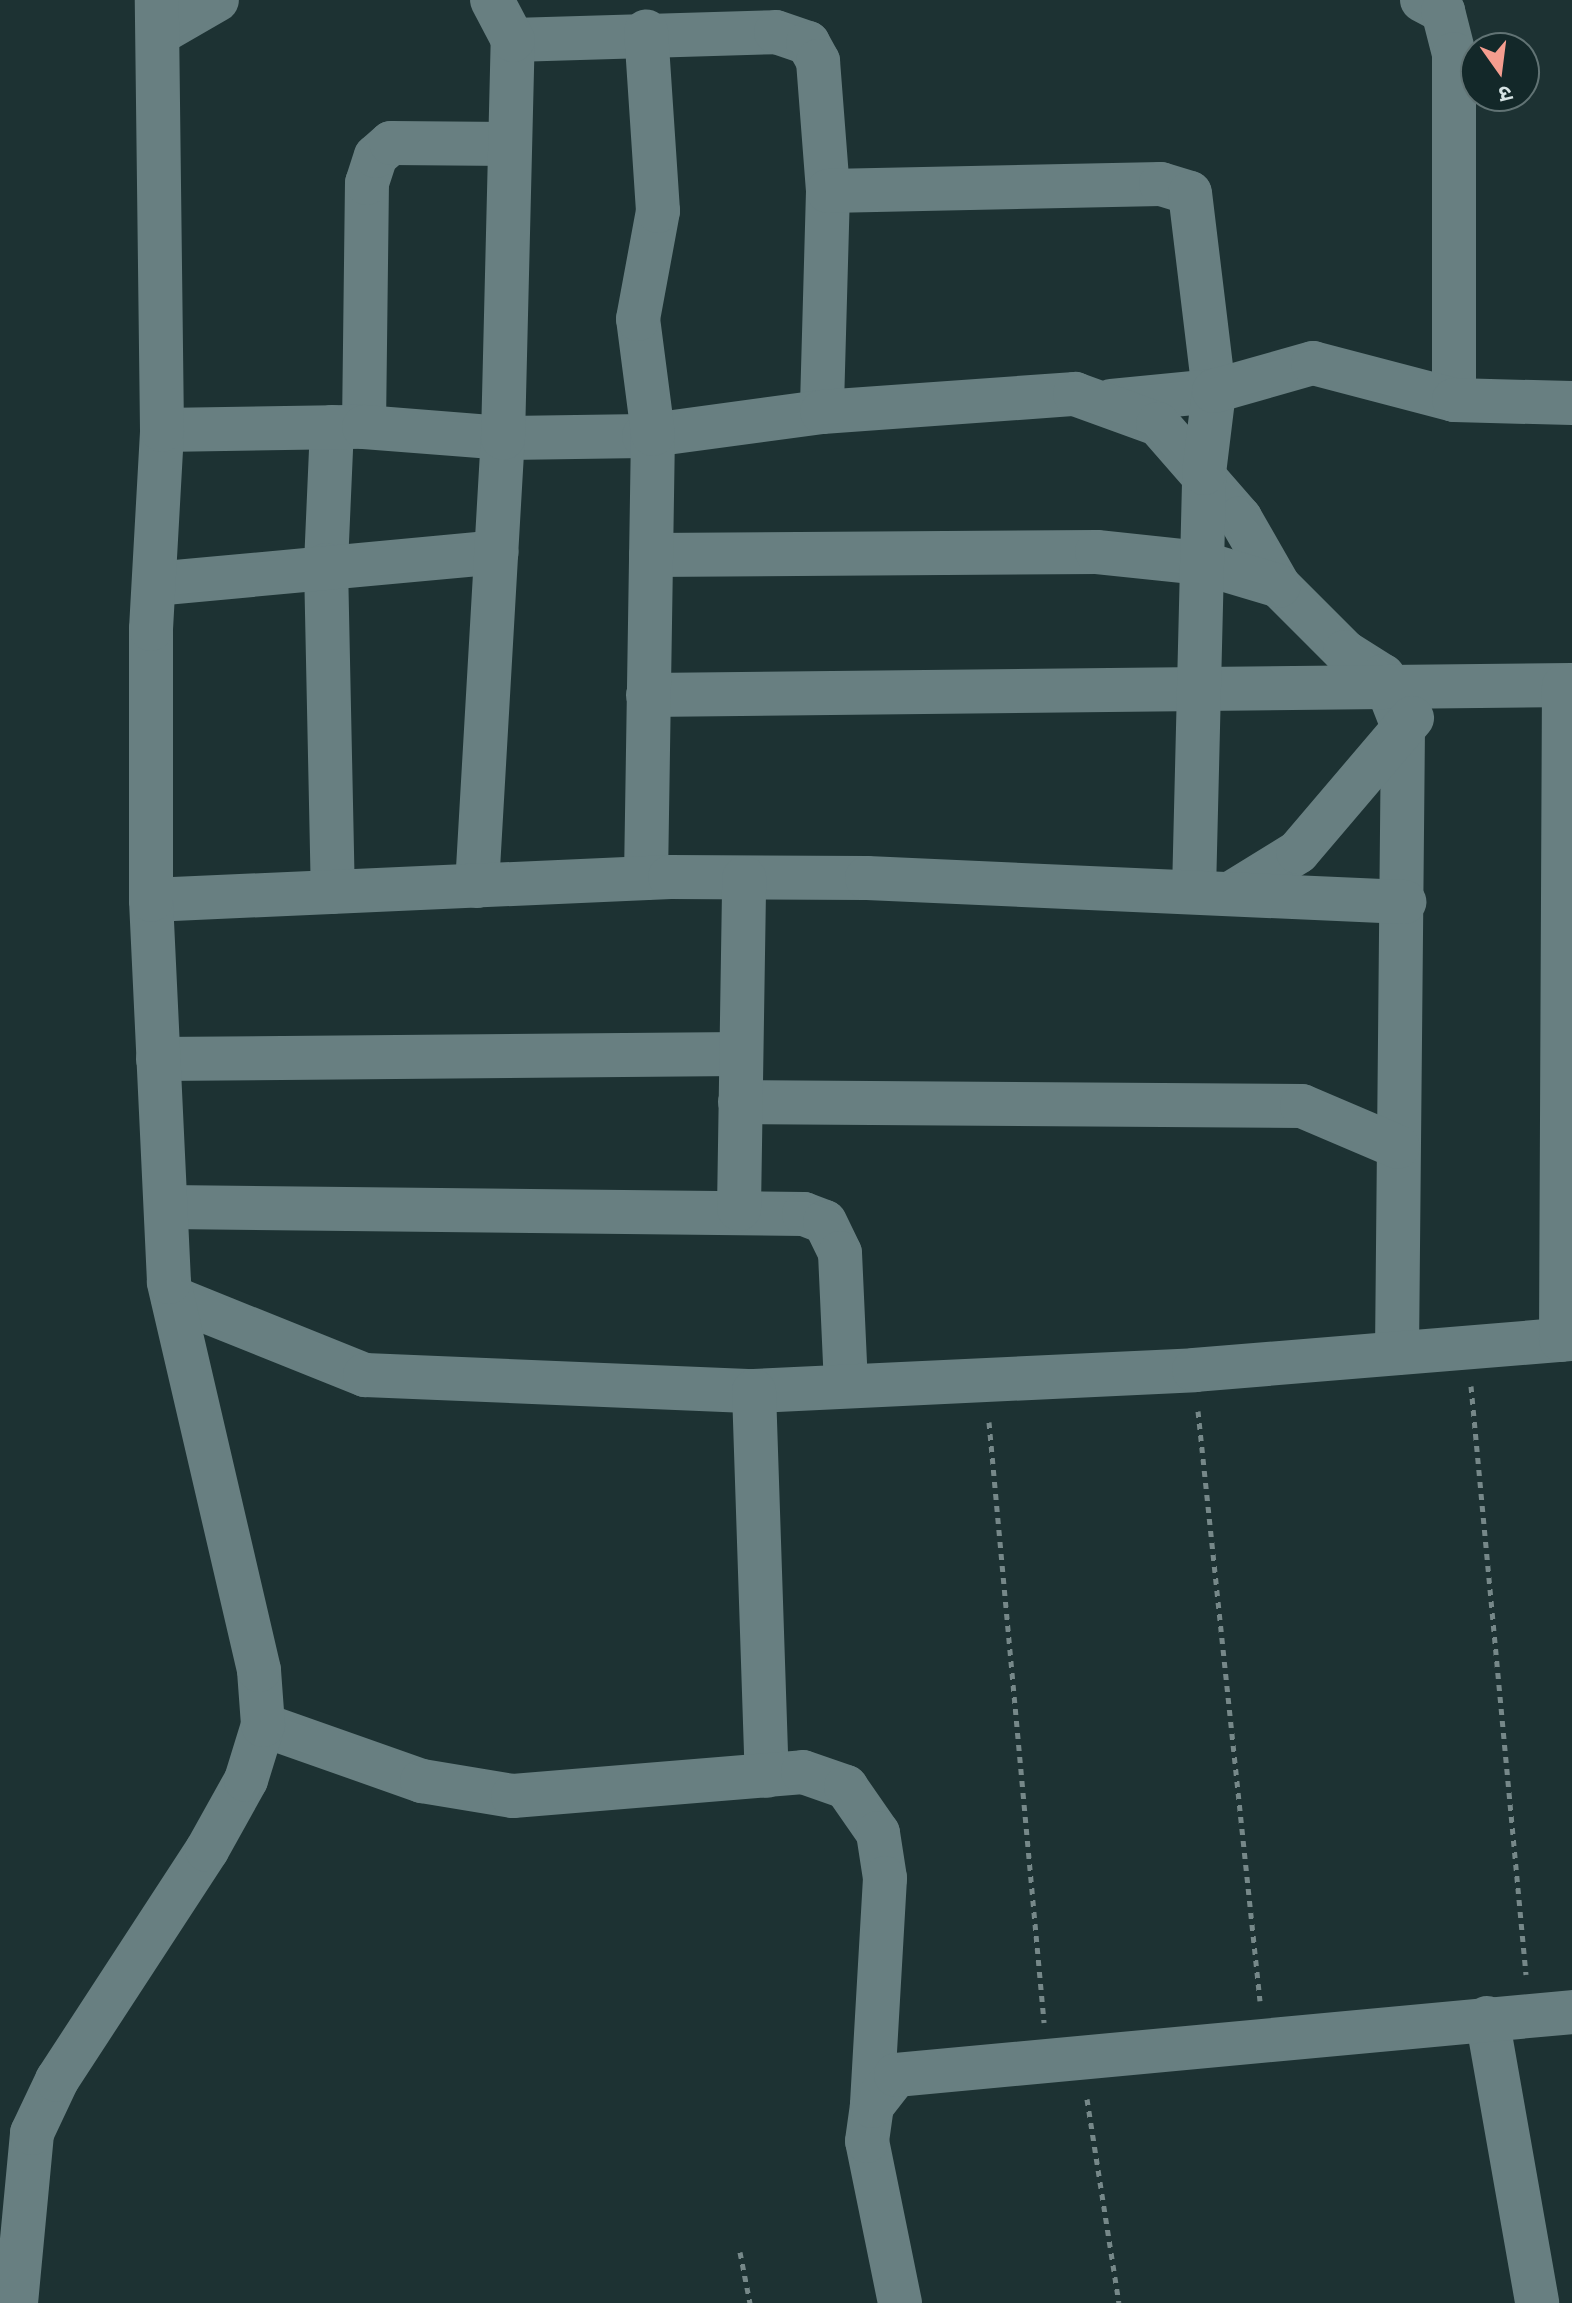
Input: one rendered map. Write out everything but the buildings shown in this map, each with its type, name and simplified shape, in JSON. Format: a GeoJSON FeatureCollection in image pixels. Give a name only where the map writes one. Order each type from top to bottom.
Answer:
{"type":"FeatureCollection","features":[{"type":"Feature","properties":{"kind":"street"},"geometry":{"type":"LineString","coordinates":[[16,2303],[32,2133],[57,2080],[207,1850],[246,1780],[263,1725],[259,1670],[173,1298],[151,900],[154,584],[162,430],[158,17],[217,0]]}},
{"type":"Feature","properties":{"kind":"street"},"geometry":{"type":"LineString","coordinates":[[477,886],[503,438],[513,40],[492,0]]}},
{"type":"Feature","properties":{"kind":"street"},"geometry":{"type":"LineString","coordinates":[[1422,0],[1443,11],[1454,54],[1454,400]]}},
{"type":"Feature","properties":{"kind":"street"},"geometry":{"type":"LineString","coordinates":[[513,40],[646,31],[776,32],[808,43],[818,61],[828,191],[822,412]]}},
{"type":"Feature","properties":{"kind":"street"},"geometry":{"type":"LineString","coordinates":[[646,31],[658,211],[638,319],[653,434],[646,878]]}},
{"type":"Feature","properties":{"kind":"street"},"geometry":{"type":"LineString","coordinates":[[333,892],[326,565],[348,427],[367,183],[376,156],[391,143],[510,144]]}},
{"type":"Feature","properties":{"kind":"street"},"geometry":{"type":"LineString","coordinates":[[828,191],[1161,184],[1190,193],[1214,391],[1204,473],[1199,686],[1212,893]]}},
{"type":"Feature","properties":{"kind":"street"},"geometry":{"type":"LineString","coordinates":[[1104,402],[1214,391],[1313,363],[1454,400],[1572,403]]}},
{"type":"Feature","properties":{"kind":"street"},"geometry":{"type":"LineString","coordinates":[[162,430],[348,427],[503,438],[653,434],[822,412],[1001,396],[1075,394],[1158,424],[1204,473],[1279,586],[1396,708],[1404,902],[1397,1353]]}},
{"type":"Feature","properties":{"kind":"street"},"geometry":{"type":"LineString","coordinates":[[651,555],[970,548],[1202,563],[1279,586]]}},
{"type":"Feature","properties":{"kind":"street"},"geometry":{"type":"LineString","coordinates":[[154,584],[326,565],[497,552]]}},
{"type":"Feature","properties":{"kind":"street"},"geometry":{"type":"LineString","coordinates":[[173,1298],[365,1375],[754,1391],[985,1377],[1194,1370],[1566,1339],[1568,686],[1443,689],[1396,708],[1199,686],[648,695]]}},
{"type":"Feature","properties":{"kind":"street"},"geometry":{"type":"LineString","coordinates":[[1212,893],[1298,852],[1396,708]]}},
{"type":"Feature","properties":{"kind":"street"},"geometry":{"type":"LineString","coordinates":[[151,900],[646,878],[744,878],[1404,902]]}},
{"type":"Feature","properties":{"kind":"street"},"geometry":{"type":"LineString","coordinates":[[739,1209],[744,878]]}},
{"type":"Feature","properties":{"kind":"street"},"geometry":{"type":"LineString","coordinates":[[158,1059],[741,1054]]}},
{"type":"Feature","properties":{"kind":"street"},"geometry":{"type":"LineString","coordinates":[[740,1102],[1302,1106],[1398,1147]]}},
{"type":"Feature","properties":{"kind":"street"},"geometry":{"type":"LineString","coordinates":[[168,1207],[706,1217],[739,1209],[804,1214],[836,1237],[846,1386]]}},
{"type":"Feature","properties":{"kind":"street"},"geometry":{"type":"LineString","coordinates":[[754,1391],[767,1776]]}},
{"type":"Feature","properties":{"kind":"street"},"geometry":{"type":"LineString","coordinates":[[263,1725],[422,1781],[513,1796],[803,1772],[846,1787],[878,1833],[885,1878],[872,2106],[867,2141],[900,2303]]}},
{"type":"Feature","properties":{"kind":"street"},"geometry":{"type":"LineString","coordinates":[[872,2106],[896,2075],[1264,2038],[1572,2012]]}},
{"type":"Feature","properties":{"kind":"street"},"geometry":{"type":"LineString","coordinates":[[1508,2016],[1537,2303]]}},
{"type":"Feature","properties":{"kind":"path"},"geometry":{"type":"LineString","coordinates":[[1467,1347],[1508,2016]]}},
{"type":"Feature","properties":{"kind":"path"},"geometry":{"type":"LineString","coordinates":[[1194,1370],[1264,2038]]}},
{"type":"Feature","properties":{"kind":"path"},"geometry":{"type":"LineString","coordinates":[[985,1377],[1063,2057],[1119,2303]]}},
{"type":"Feature","properties":{"kind":"path"},"geometry":{"type":"LineString","coordinates":[[740,2252],[750,2303]]}}]}
